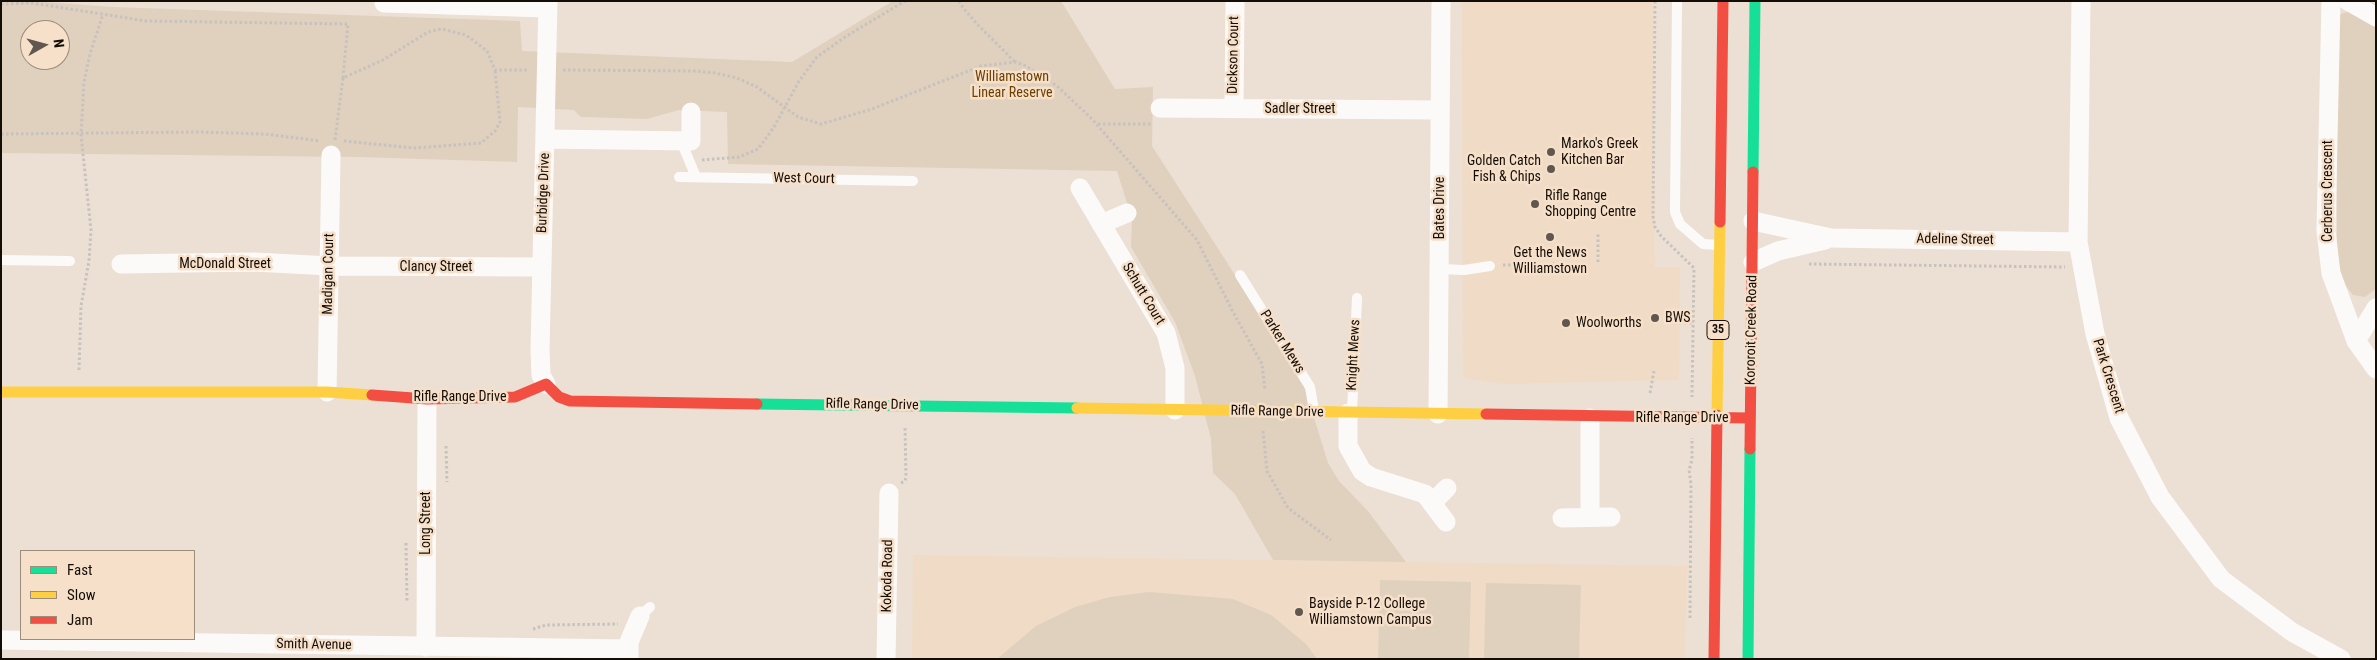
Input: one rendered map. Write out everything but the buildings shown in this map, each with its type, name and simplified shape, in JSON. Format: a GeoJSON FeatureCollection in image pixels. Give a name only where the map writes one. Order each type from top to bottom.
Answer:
{"type":"FeatureCollection","features":[{"type":"Feature","properties":{"kind":"street","name":"Dickson Court"},"geometry":{"type":"LineString","coordinates":[[1234,109],[1235,1]]}},
{"type":"Feature","properties":{"kind":"street","name":"Bates Drive"},"geometry":{"type":"LineString","coordinates":[[1438,414],[1441,1]]}},
{"type":"Feature","properties":{"kind":"street","name":"35"},"geometry":{"type":"LineString","coordinates":[[1714,659],[1723,1]]}},
{"type":"Feature","properties":{"kind":"street","name":"Kororoit Creek Road"},"geometry":{"type":"LineString","coordinates":[[1748,659],[1753,262],[1744,223],[1755,1]]}},
{"type":"Feature","properties":{"kind":"street","name":"Park Crescent"},"geometry":{"type":"LineString","coordinates":[[2081,1],[2071,242],[2095,334],[2120,418],[2160,498],[2221,579],[2292,632],[2341,659]]}},
{"type":"Feature","properties":{"kind":"street","name":"Cerberus Crescent"},"geometry":{"type":"LineString","coordinates":[[2331,1],[2326,232],[2331,273],[2356,341],[2376,369]]}},
{"type":"Feature","properties":{"kind":"street"},"geometry":{"type":"LineString","coordinates":[[2348,1],[2376,17]]}},
{"type":"Feature","properties":{"kind":"street"},"geometry":{"type":"LineString","coordinates":[[384,3],[548,5]]}},
{"type":"Feature","properties":{"kind":"street","name":"Burbidge Drive"},"geometry":{"type":"LineString","coordinates":[[546,384],[541,375],[540,350],[548,5]]}},
{"type":"Feature","properties":{"kind":"street","name":"Sadler Street"},"geometry":{"type":"LineString","coordinates":[[1158,116],[1234,109],[1440,110]]}},
{"type":"Feature","properties":{"kind":"street"},"geometry":{"type":"LineString","coordinates":[[545,139],[691,141],[691,112]]}},
{"type":"Feature","properties":{"kind":"street","name":"Madigan Court"},"geometry":{"type":"LineString","coordinates":[[327,392],[333,148]]}},
{"type":"Feature","properties":{"kind":"street","name":"Schutt Court"},"geometry":{"type":"LineString","coordinates":[[1080,188],[1166,333],[1174,362],[1175,410]]}},
{"type":"Feature","properties":{"kind":"street"},"geometry":{"type":"LineString","coordinates":[[1101,224],[1126,213]]}},
{"type":"Feature","properties":{"kind":"street"},"geometry":{"type":"LineString","coordinates":[[1719,245],[1744,223]]}},
{"type":"Feature","properties":{"kind":"street","name":"Adeline Street"},"geometry":{"type":"LineString","coordinates":[[1744,223],[1831,238],[2071,242]]}},
{"type":"Feature","properties":{"kind":"street","name":"Adeline Street"},"geometry":{"type":"LineString","coordinates":[[1753,262],[1778,251],[1831,238]]}},
{"type":"Feature","properties":{"kind":"street","name":"McDonald Street"},"geometry":{"type":"LineString","coordinates":[[121,264],[255,262],[330,266]]}},
{"type":"Feature","properties":{"kind":"street","name":"Clancy Street"},"geometry":{"type":"LineString","coordinates":[[330,266],[542,267]]}},
{"type":"Feature","properties":{"kind":"street"},"geometry":{"type":"LineString","coordinates":[[2356,341],[2376,308]]}},
{"type":"Feature","properties":{"kind":"street","name":"Rifle Range Drive"},"geometry":{"type":"LineString","coordinates":[[1,392],[327,392],[426,399],[515,397],[546,384],[559,397],[570,401],[1590,418],[1750,418]]}},
{"type":"Feature","properties":{"kind":"street","name":"Long Street"},"geometry":{"type":"LineString","coordinates":[[426,399],[426,647]]}},
{"type":"Feature","properties":{"kind":"street"},"geometry":{"type":"LineString","coordinates":[[1350,413],[1348,446],[1362,471],[1370,477],[1418,490],[1433,502],[1446,522]]}},
{"type":"Feature","properties":{"kind":"street"},"geometry":{"type":"LineString","coordinates":[[1590,418],[1590,517]]}},
{"type":"Feature","properties":{"kind":"street"},"geometry":{"type":"LineString","coordinates":[[1433,502],[1447,488]]}},
{"type":"Feature","properties":{"kind":"street","name":"Kokoda Road"},"geometry":{"type":"LineString","coordinates":[[886,659],[889,493]]}},
{"type":"Feature","properties":{"kind":"street"},"geometry":{"type":"LineString","coordinates":[[1562,518],[1611,517]]}},
{"type":"Feature","properties":{"kind":"street","name":"Smith Avenue"},"geometry":{"type":"LineString","coordinates":[[1,640],[426,647],[544,654],[628,654],[643,614]]}},
{"type":"Feature","properties":{"kind":"lane"},"geometry":{"type":"LineString","coordinates":[[1677,1],[1675,212],[1680,224],[1703,244],[1719,245]]}},
{"type":"Feature","properties":{"kind":"lane"},"geometry":{"type":"LineString","coordinates":[[681,141],[696,177]]}},
{"type":"Feature","properties":{"kind":"lane","name":"West Court"},"geometry":{"type":"LineString","coordinates":[[679,177],[913,180]]}},
{"type":"Feature","properties":{"kind":"lane"},"geometry":{"type":"LineString","coordinates":[[1,260],[70,261]]}},
{"type":"Feature","properties":{"kind":"lane"},"geometry":{"type":"LineString","coordinates":[[1440,269],[1490,266]]}},
{"type":"Feature","properties":{"kind":"lane","name":"Parker Mews"},"geometry":{"type":"LineString","coordinates":[[1240,275],[1310,387],[1314,413]]}},
{"type":"Feature","properties":{"kind":"lane","name":"Knight Mews"},"geometry":{"type":"LineString","coordinates":[[1350,413],[1357,298]]}},
{"type":"Feature","properties":{"kind":"path"},"geometry":{"type":"LineString","coordinates":[[689,160],[730,159],[755,152],[766,140],[799,81],[817,58],[845,37],[906,1]]}},
{"type":"Feature","properties":{"kind":"path"},"geometry":{"type":"LineString","coordinates":[[959,1],[977,24],[1016,62],[1057,86],[1097,124],[1202,248],[1233,312],[1264,368],[1263,436],[1267,471],[1288,508],[1331,540]]}},
{"type":"Feature","properties":{"kind":"path"},"geometry":{"type":"LineString","coordinates":[[1655,1],[1653,216],[1655,227],[1661,236],[1694,268],[1692,460],[1689,470],[1691,484],[1690,620]]}},
{"type":"Feature","properties":{"kind":"path"},"geometry":{"type":"LineString","coordinates":[[1,4],[32,3],[146,20],[348,24],[343,78],[333,148]]}},
{"type":"Feature","properties":{"kind":"path"},"geometry":{"type":"LineString","coordinates":[[78,393],[79,338],[91,230],[81,135],[84,82],[90,54],[104,14]]}},
{"type":"Feature","properties":{"kind":"path"},"geometry":{"type":"LineString","coordinates":[[1,134],[81,135],[200,132],[265,134],[307,141],[333,148],[415,148],[482,143],[495,132],[500,122],[495,70],[487,52],[466,34],[442,29],[428,32],[383,60],[343,78]]}},
{"type":"Feature","properties":{"kind":"path"},"geometry":{"type":"LineString","coordinates":[[495,70],[696,71],[715,73],[737,78],[757,87],[784,109],[810,122],[831,123],[981,66],[1016,62]]}},
{"type":"Feature","properties":{"kind":"path"},"geometry":{"type":"LineString","coordinates":[[1097,124],[1158,116]]}},
{"type":"Feature","properties":{"kind":"path"},"geometry":{"type":"LineString","coordinates":[[1598,232],[1598,262]]}},
{"type":"Feature","properties":{"kind":"path"},"geometry":{"type":"LineString","coordinates":[[1808,264],[2065,267],[2071,242]]}},
{"type":"Feature","properties":{"kind":"path"},"geometry":{"type":"LineString","coordinates":[[1516,264],[1553,265],[1556,261]]}},
{"type":"Feature","properties":{"kind":"path"},"geometry":{"type":"LineString","coordinates":[[1674,323],[1693,323]]}},
{"type":"Feature","properties":{"kind":"path"},"geometry":{"type":"LineString","coordinates":[[1650,393],[1654,371]]}},
{"type":"Feature","properties":{"kind":"path"},"geometry":{"type":"LineString","coordinates":[[906,406],[906,476]]}},
{"type":"Feature","properties":{"kind":"path"},"geometry":{"type":"LineString","coordinates":[[446,444],[447,482]]}},
{"type":"Feature","properties":{"kind":"path"},"geometry":{"type":"LineString","coordinates":[[532,630],[546,624],[613,626],[625,621],[631,615],[643,614]]}},
{"type":"Feature","properties":{"kind":"shaded area"},"geometry":{"type":"Polygon","coordinates":[[[1462,1],[1653,1],[1655,267],[1680,267],[1679,380],[1503,384],[1463,378],[1462,1]]]}},
{"type":"Feature","properties":{"kind":"shaded area","name":"Bayside P-12 College Williamstown Campus"},"geometry":{"type":"Polygon","coordinates":[[[913,555],[1687,566],[1685,659],[912,659],[913,555]]]}},
{"type":"Feature","properties":{"kind":"green space","name":"Williamstown Linear Reserve"},"geometry":{"type":"Polygon","coordinates":[[[1,1],[33,1],[112,7],[520,21],[522,51],[792,62],[893,1],[1061,1],[1115,89],[1153,87],[1152,146],[1302,379],[1328,463],[1339,481],[1368,511],[1406,562],[1273,560],[1235,494],[1213,473],[1211,439],[1195,376],[1175,322],[1131,247],[1132,219],[1117,171],[728,164],[727,112],[679,110],[647,119],[581,117],[574,110],[518,107],[517,162],[359,157],[1,153],[1,1]]]}},
{"type":"Feature","properties":{"kind":"green space"},"geometry":{"type":"Polygon","coordinates":[[[2351,11],[2376,26],[2376,289],[2365,297],[2353,295],[2341,280],[2337,246],[2337,15],[2351,11]]]}},
{"type":"Feature","properties":{"kind":"green space"},"geometry":{"type":"Polygon","coordinates":[[[1380,580],[1471,582],[1469,659],[1378,659],[1380,580]]]}},
{"type":"Feature","properties":{"kind":"green space"},"geometry":{"type":"Polygon","coordinates":[[[1486,583],[1581,585],[1579,659],[1484,659],[1486,583]]]}},
{"type":"Feature","properties":{"kind":"green space"},"geometry":{"type":"Polygon","coordinates":[[[1149,592],[1233,599],[1271,615],[1306,644],[1317,659],[997,659],[1036,626],[1075,607],[1110,597],[1149,592]]]}},
{"type":"Feature","properties":{"kind":"traffic: fast"},"geometry":{"type":"LineString","coordinates":[[1753,172],[1755,1]]}},
{"type":"Feature","properties":{"kind":"traffic: fast"},"geometry":{"type":"LineString","coordinates":[[757,404],[1077,408]]}},
{"type":"Feature","properties":{"kind":"traffic: fast"},"geometry":{"type":"LineString","coordinates":[[1748,659],[1750,449]]}},
{"type":"Feature","properties":{"kind":"traffic: slow"},"geometry":{"type":"LineString","coordinates":[[1717,415],[1720,222]]}},
{"type":"Feature","properties":{"kind":"traffic: slow"},"geometry":{"type":"LineString","coordinates":[[1,392],[327,392],[372,395]]}},
{"type":"Feature","properties":{"kind":"traffic: slow"},"geometry":{"type":"LineString","coordinates":[[1077,408],[1486,414]]}},
{"type":"Feature","properties":{"kind":"traffic: jam"},"geometry":{"type":"LineString","coordinates":[[1720,222],[1723,1]]}},
{"type":"Feature","properties":{"kind":"traffic: jam"},"geometry":{"type":"LineString","coordinates":[[1750,449],[1753,172]]}},
{"type":"Feature","properties":{"kind":"traffic: jam"},"geometry":{"type":"LineString","coordinates":[[372,395],[427,399],[515,397],[546,384],[559,397],[570,401],[757,404]]}},
{"type":"Feature","properties":{"kind":"traffic: jam"},"geometry":{"type":"LineString","coordinates":[[1486,414],[1750,418]]}},
{"type":"Feature","properties":{"kind":"traffic: jam"},"geometry":{"type":"LineString","coordinates":[[1714,659],[1717,415]]}},
{"type":"Feature","properties":{"kind":"place","name":"Marko's Greek Kitchen Bar"},"geometry":{"type":"Point","coordinates":[1551,152]}},
{"type":"Feature","properties":{"kind":"place","name":"Golden Catch Fish & Chips"},"geometry":{"type":"Point","coordinates":[1551,169]}},
{"type":"Feature","properties":{"kind":"place","name":"Rifle Range Shopping Centre"},"geometry":{"type":"Point","coordinates":[1535,204]}},
{"type":"Feature","properties":{"kind":"place","name":"Get the News Williamstown"},"geometry":{"type":"Point","coordinates":[1550,237]}},
{"type":"Feature","properties":{"kind":"place","name":"BWS"},"geometry":{"type":"Point","coordinates":[1655,318]}},
{"type":"Feature","properties":{"kind":"place","name":"Woolworths"},"geometry":{"type":"Point","coordinates":[1566,323]}},
{"type":"Feature","properties":{"kind":"place","name":"Bayside P-12 College Williamstown Campus"},"geometry":{"type":"Point","coordinates":[1299,612]}}]}
